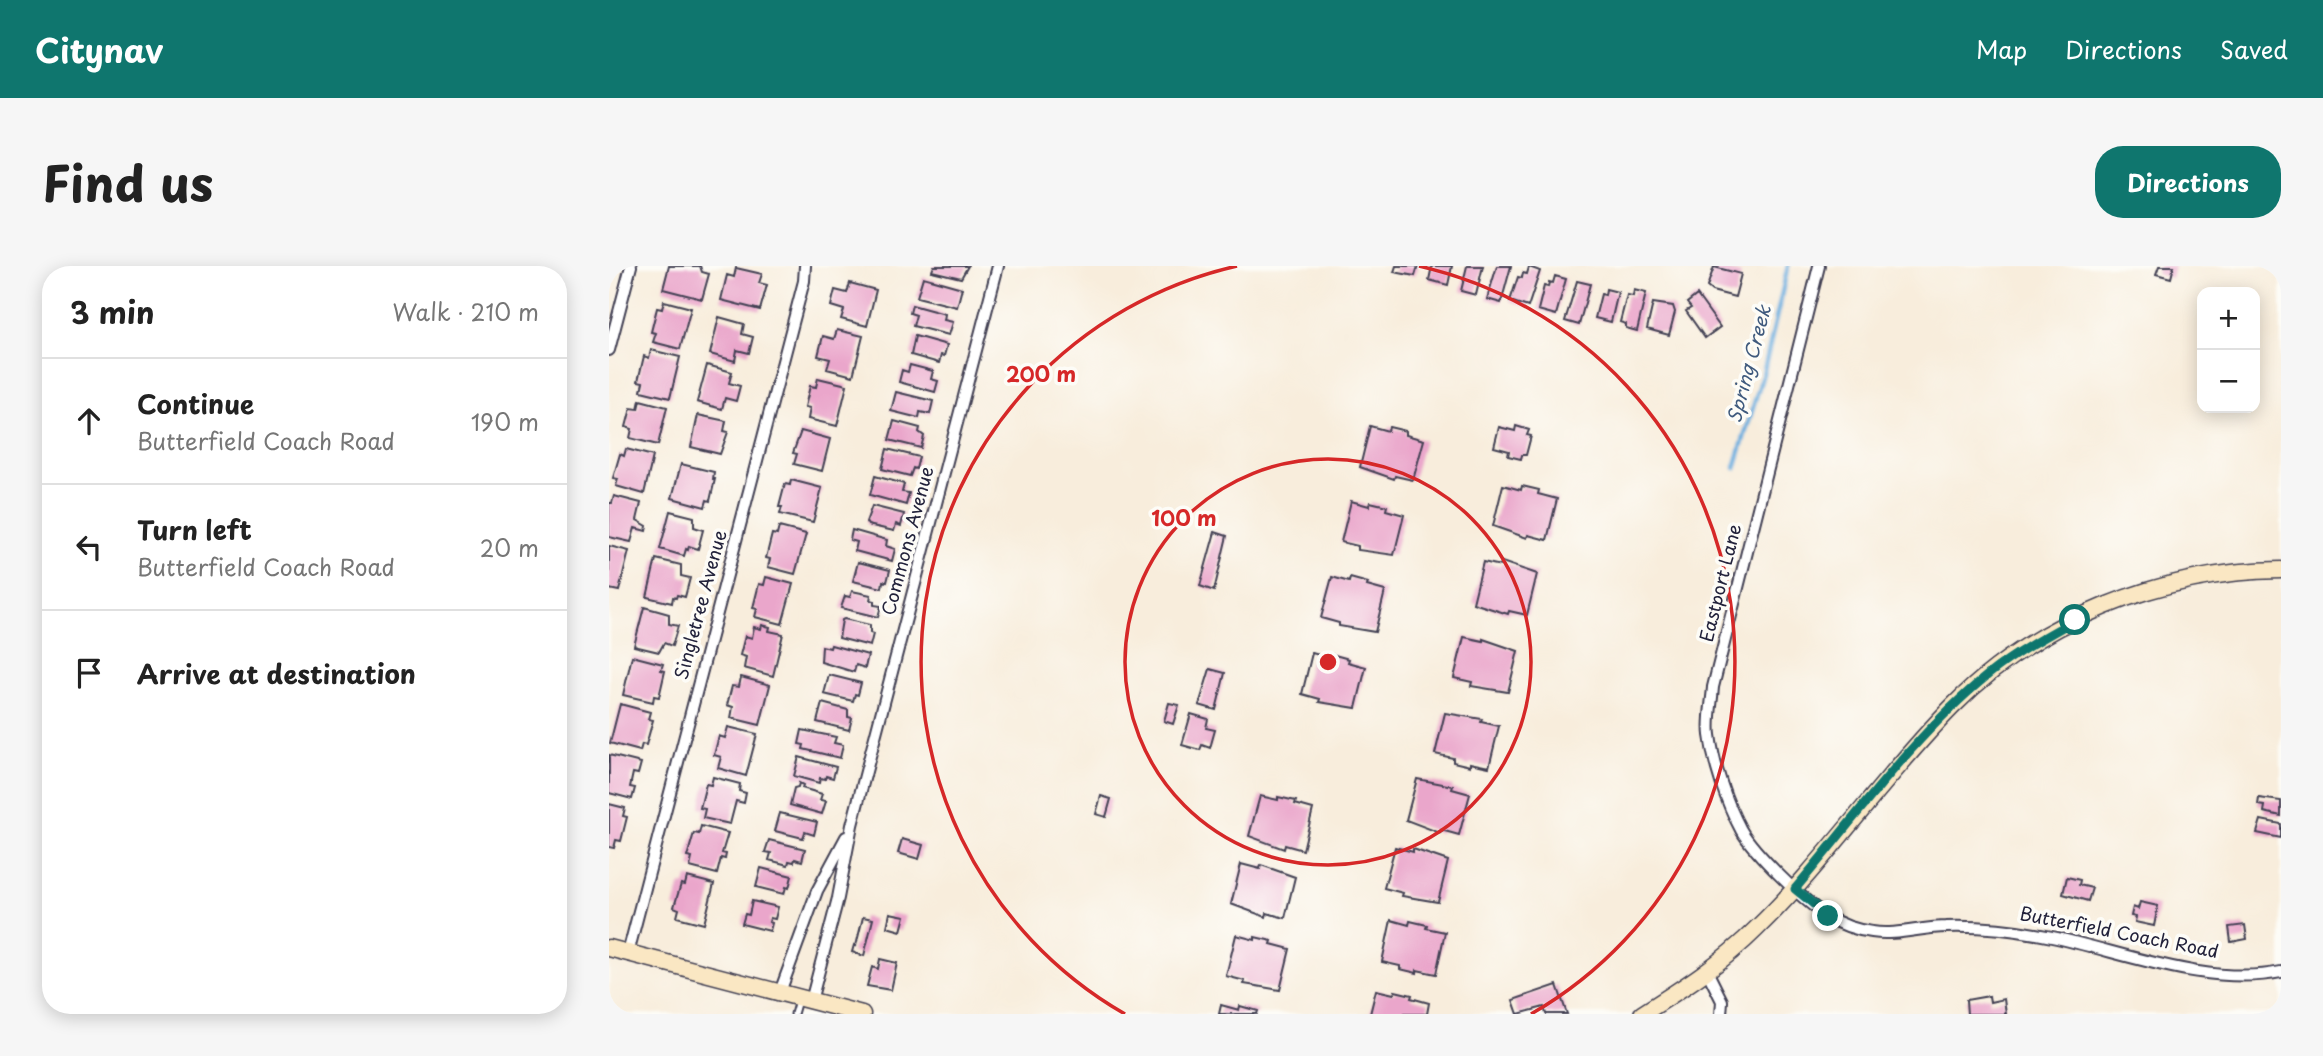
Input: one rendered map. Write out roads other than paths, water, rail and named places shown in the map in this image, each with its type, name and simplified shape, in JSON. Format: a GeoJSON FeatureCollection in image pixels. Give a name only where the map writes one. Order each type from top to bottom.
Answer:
{"type":"FeatureCollection","features":[{"type":"Feature","properties":{"kind":"main road"},"geometry":{"type":"LineString","coordinates":[[1642,1014],[1708,972],[1756,930],[1795,889],[1920,740],[1954,704],[1991,673],[2033,644],[2075,620],[2120,600],[2167,585],[2215,576],[2281,570]]}},
{"type":"Feature","properties":{"kind":"main road"},"geometry":{"type":"LineString","coordinates":[[609,948],[862,1014]]}},
{"type":"Feature","properties":{"kind":"street"},"geometry":{"type":"LineString","coordinates":[[609,350],[631,266]]}},
{"type":"Feature","properties":{"kind":"street","name":"Singletree Avenue"},"geometry":{"type":"LineString","coordinates":[[628,953],[804,281],[805,266]]}},
{"type":"Feature","properties":{"kind":"street","name":"Commons Avenue"},"geometry":{"type":"LineString","coordinates":[[805,999],[838,898],[852,825],[998,266]]}},
{"type":"Feature","properties":{"kind":"street","name":"Eastport Lane"},"geometry":{"type":"LineString","coordinates":[[1795,889],[1742,832],[1723,790],[1709,733],[1713,687],[1819,266]]}},
{"type":"Feature","properties":{"kind":"street","name":"Commons Avenue"},"geometry":{"type":"LineString","coordinates":[[780,992],[817,891],[852,825]]}},
{"type":"Feature","properties":{"kind":"street","name":"Butterfield Coach Road"},"geometry":{"type":"LineString","coordinates":[[1795,889],[1828,916],[1850,928],[1875,933],[1946,927],[1999,930],[2050,937],[2165,965],[2214,973],[2265,975],[2281,972]]}},
{"type":"Feature","properties":{"kind":"street"},"geometry":{"type":"LineString","coordinates":[[1708,972],[1722,1001],[1721,1014]]}},
{"type":"Feature","properties":{"kind":"lane"},"geometry":{"type":"LineString","coordinates":[[794,1014],[805,999]]}},
{"type":"Feature","properties":{"kind":"waterway","name":"Spring Creek"},"geometry":{"type":"LineString","coordinates":[[1735,468],[1764,370],[1788,266]]}}]}
